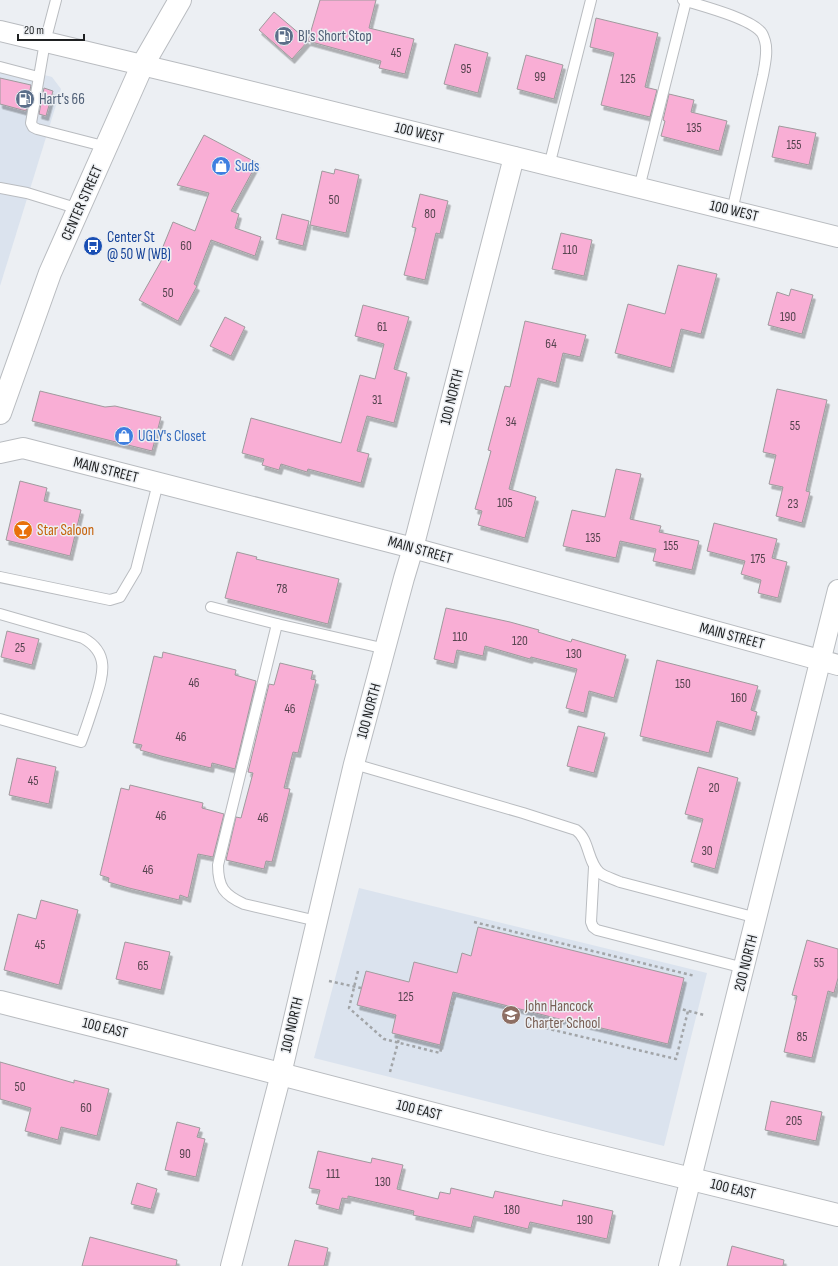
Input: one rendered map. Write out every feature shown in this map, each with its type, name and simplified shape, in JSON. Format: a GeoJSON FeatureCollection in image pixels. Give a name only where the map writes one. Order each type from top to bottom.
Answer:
{"type":"FeatureCollection","features":[{"type":"Feature","properties":{"kind":"main road","name":"CENTER STREET"},"geometry":{"type":"LineString","coordinates":[[0,413],[50,273],[142,66],[180,0]]}},
{"type":"Feature","properties":{"kind":"main road","name":"100 EAST"},"geometry":{"type":"LineString","coordinates":[[0,1002],[378,1100],[838,1215]]}},
{"type":"Feature","properties":{"kind":"street","name":"100 WEST"},"geometry":{"type":"LineString","coordinates":[[0,31],[838,237]]}},
{"type":"Feature","properties":{"kind":"street","name":"100 NORTH"},"geometry":{"type":"LineString","coordinates":[[231,1266],[281,1074],[354,764],[413,548],[514,157]]}},
{"type":"Feature","properties":{"kind":"street","name":"MAIN STREET"},"geometry":{"type":"LineString","coordinates":[[0,453],[23,448],[158,482],[413,548],[829,663]]}},
{"type":"Feature","properties":{"kind":"street","name":"200 NORTH"},"geometry":{"type":"LineString","coordinates":[[669,1266],[692,1179],[756,918],[829,663],[838,590]]}},
{"type":"Feature","properties":{"kind":"lane"},"geometry":{"type":"LineString","coordinates":[[56,0],[45,42],[31,123],[33,127],[107,147]]}},
{"type":"Feature","properties":{"kind":"lane"},"geometry":{"type":"LineString","coordinates":[[549,166],[591,0]]}},
{"type":"Feature","properties":{"kind":"lane"},"geometry":{"type":"LineString","coordinates":[[639,188],[685,0],[724,13],[752,25],[762,33],[765,42],[766,53],[763,75],[732,211]]}},
{"type":"Feature","properties":{"kind":"lane"},"geometry":{"type":"LineString","coordinates":[[0,67],[38,77]]}},
{"type":"Feature","properties":{"kind":"lane"},"geometry":{"type":"LineString","coordinates":[[0,188],[27,193],[79,209]]}},
{"type":"Feature","properties":{"kind":"lane"},"geometry":{"type":"LineString","coordinates":[[0,576],[110,600],[120,597],[136,570],[158,482]]}},
{"type":"Feature","properties":{"kind":"lane"},"geometry":{"type":"LineString","coordinates":[[211,607],[386,649]]}},
{"type":"Feature","properties":{"kind":"lane"},"geometry":{"type":"LineString","coordinates":[[0,614],[83,638],[93,643],[100,654],[102,676],[100,689],[81,742],[0,719]]}},
{"type":"Feature","properties":{"kind":"lane"},"geometry":{"type":"LineString","coordinates":[[277,624],[218,865],[218,875],[220,886],[225,893],[244,904],[317,921]]}},
{"type":"Feature","properties":{"kind":"lane"},"geometry":{"type":"LineString","coordinates":[[354,764],[576,830],[582,834],[594,867],[591,922],[593,928],[744,968]]}},
{"type":"Feature","properties":{"kind":"lane"},"geometry":{"type":"LineString","coordinates":[[594,867],[601,874],[620,882],[756,918]]}},
{"type":"Feature","properties":{"kind":"path"},"geometry":{"type":"LineString","coordinates":[[474,922],[695,976]]}},
{"type":"Feature","properties":{"kind":"path"},"geometry":{"type":"LineString","coordinates":[[358,971],[349,1008],[384,1039],[440,1052],[455,996]]}},
{"type":"Feature","properties":{"kind":"path"},"geometry":{"type":"LineString","coordinates":[[329,981],[361,988]]}},
{"type":"Feature","properties":{"kind":"path"},"geometry":{"type":"LineString","coordinates":[[677,1008],[704,1015]]}},
{"type":"Feature","properties":{"kind":"path"},"geometry":{"type":"LineString","coordinates":[[528,1024],[676,1059],[688,1011]]}},
{"type":"Feature","properties":{"kind":"path"},"geometry":{"type":"LineString","coordinates":[[390,1072],[400,1035]]}},
{"type":"Feature","properties":{"kind":"shaded area"},"geometry":{"type":"Polygon","coordinates":[[[0,63],[52,77],[61,89],[0,286],[0,63]]]}},
{"type":"Feature","properties":{"kind":"shaded area","name":"John Hancock Charter School"},"geometry":{"type":"Polygon","coordinates":[[[359,888],[707,973],[664,1146],[314,1058],[359,888]]]}},
{"type":"Feature","properties":{"kind":"building"},"geometry":{"type":"Polygon","coordinates":[[[320,0],[376,0],[369,28],[414,39],[405,74],[379,68],[381,61],[308,41],[320,0]]]}},
{"type":"Feature","properties":{"kind":"building"},"geometry":{"type":"Polygon","coordinates":[[[274,12],[308,41],[292,59],[259,30],[274,12]]]}},
{"type":"Feature","properties":{"kind":"building"},"geometry":{"type":"Polygon","coordinates":[[[596,18],[658,33],[645,87],[657,90],[650,117],[601,105],[614,53],[590,47],[596,18]]]}},
{"type":"Feature","properties":{"kind":"building"},"geometry":{"type":"Polygon","coordinates":[[[455,44],[488,53],[478,93],[444,84],[455,44]]]}},
{"type":"Feature","properties":{"kind":"building"},"geometry":{"type":"Polygon","coordinates":[[[526,55],[563,65],[554,99],[517,89],[526,55]]]}},
{"type":"Feature","properties":{"kind":"building"},"geometry":{"type":"Polygon","coordinates":[[[0,78],[31,85],[26,111],[0,104],[0,78]]]}},
{"type":"Feature","properties":{"kind":"building"},"geometry":{"type":"Polygon","coordinates":[[[44,88],[53,91],[46,116],[39,114],[44,88]]]}},
{"type":"Feature","properties":{"kind":"building"},"geometry":{"type":"Polygon","coordinates":[[[669,94],[694,100],[691,112],[727,121],[719,151],[661,136],[669,94]]]}},
{"type":"Feature","properties":{"kind":"building"},"geometry":{"type":"Polygon","coordinates":[[[779,126],[816,133],[809,165],[772,157],[779,126]]]}},
{"type":"Feature","properties":{"kind":"building"},"geometry":{"type":"Polygon","coordinates":[[[204,135],[257,163],[231,211],[239,214],[235,228],[261,237],[255,256],[211,240],[194,284],[197,286],[178,321],[139,300],[164,256],[160,254],[173,222],[195,231],[209,193],[177,185],[204,135]]]}},
{"type":"Feature","properties":{"kind":"building"},"geometry":{"type":"Polygon","coordinates":[[[335,169],[359,175],[346,233],[310,225],[322,171],[334,174],[335,169]]]}},
{"type":"Feature","properties":{"kind":"building"},"geometry":{"type":"Polygon","coordinates":[[[420,194],[448,201],[440,234],[436,233],[425,280],[404,275],[416,228],[412,227],[420,194]]]}},
{"type":"Feature","properties":{"kind":"building"},"geometry":{"type":"Polygon","coordinates":[[[282,214],[309,221],[303,246],[276,239],[282,214]]]}},
{"type":"Feature","properties":{"kind":"building"},"geometry":{"type":"Polygon","coordinates":[[[561,233],[592,240],[584,276],[552,269],[561,233]]]}},
{"type":"Feature","properties":{"kind":"building"},"geometry":{"type":"Polygon","coordinates":[[[678,265],[717,274],[701,334],[681,329],[671,368],[615,353],[628,304],[665,314],[678,265]]]}},
{"type":"Feature","properties":{"kind":"building"},"geometry":{"type":"Polygon","coordinates":[[[791,289],[813,295],[802,334],[768,325],[777,292],[789,296],[791,289]]]}},
{"type":"Feature","properties":{"kind":"building"},"geometry":{"type":"Polygon","coordinates":[[[363,305],[409,317],[394,369],[407,373],[394,423],[367,416],[357,451],[369,454],[361,483],[308,469],[307,472],[281,464],[279,470],[262,465],[264,459],[242,453],[251,418],[341,443],[360,375],[375,379],[384,344],[355,336],[363,305]]]}},
{"type":"Feature","properties":{"kind":"building"},"geometry":{"type":"Polygon","coordinates":[[[225,317],[245,327],[231,356],[210,346],[225,317]]]}},
{"type":"Feature","properties":{"kind":"building"},"geometry":{"type":"Polygon","coordinates":[[[525,321],[586,335],[580,357],[563,353],[556,383],[538,378],[509,489],[536,497],[525,538],[478,525],[482,511],[475,509],[491,451],[488,450],[505,386],[510,387],[525,321]]]}},
{"type":"Feature","properties":{"kind":"building"},"geometry":{"type":"Polygon","coordinates":[[[777,389],[827,400],[806,491],[810,492],[802,523],[776,516],[783,487],[769,484],[776,455],[763,452],[777,389]]]}},
{"type":"Feature","properties":{"kind":"building","name":"UGLY's Closet"},"geometry":{"type":"Polygon","coordinates":[[[40,391],[105,407],[115,406],[161,417],[152,451],[32,421],[40,391]]]}},
{"type":"Feature","properties":{"kind":"building"},"geometry":{"type":"Polygon","coordinates":[[[616,469],[641,474],[630,519],[661,526],[659,532],[699,541],[692,570],[653,561],[656,549],[620,541],[616,558],[563,546],[572,510],[605,517],[616,469]]]}},
{"type":"Feature","properties":{"kind":"building"},"geometry":{"type":"Polygon","coordinates":[[[20,481],[47,488],[44,501],[81,510],[70,556],[6,540],[20,481]]]}},
{"type":"Feature","properties":{"kind":"building"},"geometry":{"type":"Polygon","coordinates":[[[714,523],[777,539],[772,558],[787,562],[778,598],[758,593],[761,580],[741,574],[745,561],[707,551],[714,523]]]}},
{"type":"Feature","properties":{"kind":"building"},"geometry":{"type":"Polygon","coordinates":[[[237,552],[257,557],[256,559],[339,579],[328,624],[225,598],[237,552]]]}},
{"type":"Feature","properties":{"kind":"building"},"geometry":{"type":"Polygon","coordinates":[[[446,608],[510,622],[539,630],[538,632],[571,642],[572,639],[626,655],[614,698],[589,691],[584,713],[566,708],[577,669],[531,657],[530,659],[485,646],[483,656],[457,650],[454,664],[434,659],[446,608]]]}},
{"type":"Feature","properties":{"kind":"building"},"geometry":{"type":"Polygon","coordinates":[[[7,631],[39,639],[32,665],[1,657],[7,631]]]}},
{"type":"Feature","properties":{"kind":"building"},"geometry":{"type":"Polygon","coordinates":[[[163,652],[236,670],[235,675],[256,681],[235,769],[212,763],[211,768],[161,756],[140,750],[142,745],[133,743],[154,656],[162,658],[163,652]]]}},
{"type":"Feature","properties":{"kind":"building"},"geometry":{"type":"Polygon","coordinates":[[[657,660],[758,686],[751,710],[757,712],[752,731],[717,721],[709,753],[640,736],[657,660]]]}},
{"type":"Feature","properties":{"kind":"building"},"geometry":{"type":"Polygon","coordinates":[[[280,663],[313,671],[311,679],[316,680],[298,753],[293,752],[284,788],[290,789],[272,862],[266,861],[264,869],[226,860],[236,817],[241,818],[253,773],[248,772],[269,684],[274,685],[280,663]]]}},
{"type":"Feature","properties":{"kind":"building"},"geometry":{"type":"Polygon","coordinates":[[[578,726],[605,733],[594,773],[567,766],[578,726]]]}},
{"type":"Feature","properties":{"kind":"building"},"geometry":{"type":"Polygon","coordinates":[[[17,758],[56,767],[49,804],[9,795],[17,758]]]}},
{"type":"Feature","properties":{"kind":"building"},"geometry":{"type":"Polygon","coordinates":[[[698,767],[738,778],[715,869],[691,862],[703,819],[685,814],[698,767]]]}},
{"type":"Feature","properties":{"kind":"building"},"geometry":{"type":"Polygon","coordinates":[[[130,785],[203,803],[202,808],[224,814],[213,857],[198,854],[188,898],[180,895],[179,900],[129,888],[108,882],[109,878],[100,875],[121,788],[129,790],[130,785]]]}},
{"type":"Feature","properties":{"kind":"building"},"geometry":{"type":"Polygon","coordinates":[[[41,900],[78,910],[59,985],[4,970],[18,914],[36,919],[41,900]]]}},
{"type":"Feature","properties":{"kind":"building"},"geometry":{"type":"Polygon","coordinates":[[[478,927],[684,978],[668,1044],[571,1022],[453,992],[440,1045],[392,1033],[396,1015],[357,1005],[366,971],[409,982],[414,962],[457,973],[462,953],[471,956],[478,927]]]}},
{"type":"Feature","properties":{"kind":"building"},"geometry":{"type":"Polygon","coordinates":[[[807,940],[838,949],[838,978],[834,993],[828,991],[812,1058],[784,1052],[797,996],[792,995],[807,940]]]}},
{"type":"Feature","properties":{"kind":"building"},"geometry":{"type":"Polygon","coordinates":[[[125,942],[170,952],[161,990],[116,979],[125,942]]]}},
{"type":"Feature","properties":{"kind":"building"},"geometry":{"type":"Polygon","coordinates":[[[0,1062],[74,1083],[74,1080],[109,1089],[97,1136],[61,1127],[58,1140],[25,1131],[31,1108],[0,1099],[0,1062]]]}},
{"type":"Feature","properties":{"kind":"building"},"geometry":{"type":"Polygon","coordinates":[[[771,1101],[822,1112],[816,1141],[765,1130],[771,1101]]]}},
{"type":"Feature","properties":{"kind":"building"},"geometry":{"type":"Polygon","coordinates":[[[177,1122],[200,1128],[197,1137],[205,1139],[196,1177],[165,1170],[177,1122]]]}},
{"type":"Feature","properties":{"kind":"building"},"geometry":{"type":"Polygon","coordinates":[[[318,1151],[371,1163],[372,1158],[403,1165],[397,1189],[438,1199],[440,1192],[450,1194],[451,1188],[493,1198],[495,1191],[562,1206],[563,1200],[613,1211],[607,1239],[530,1222],[528,1229],[474,1216],[471,1228],[413,1215],[414,1211],[348,1196],[348,1199],[342,1198],[339,1210],[316,1204],[320,1190],[309,1188],[318,1151]]]}},
{"type":"Feature","properties":{"kind":"building"},"geometry":{"type":"Polygon","coordinates":[[[137,1183],[157,1189],[151,1209],[131,1204],[137,1183]]]}},
{"type":"Feature","properties":{"kind":"building"},"geometry":{"type":"Polygon","coordinates":[[[90,1237],[177,1260],[176,1266],[82,1266],[90,1237]]]}},
{"type":"Feature","properties":{"kind":"building"},"geometry":{"type":"Polygon","coordinates":[[[295,1240],[328,1248],[324,1266],[288,1266],[295,1240]]]}},
{"type":"Feature","properties":{"kind":"building"},"geometry":{"type":"Polygon","coordinates":[[[732,1246],[784,1260],[783,1266],[727,1266],[732,1246]]]}},
{"type":"Feature","properties":{"kind":"place","name":"BJ's Short Stop"},"geometry":{"type":"Point","coordinates":[284,36]}},
{"type":"Feature","properties":{"kind":"place","name":"Hart's 66"},"geometry":{"type":"Point","coordinates":[25,99]}},
{"type":"Feature","properties":{"kind":"place","name":"Suds"},"geometry":{"type":"Point","coordinates":[221,166]}},
{"type":"Feature","properties":{"kind":"place","name":"Center St @ 50 W (WB)"},"geometry":{"type":"Point","coordinates":[93,246]}},
{"type":"Feature","properties":{"kind":"place","name":"UGLY's Closet"},"geometry":{"type":"Point","coordinates":[124,436]}},
{"type":"Feature","properties":{"kind":"place","name":"Star Saloon"},"geometry":{"type":"Point","coordinates":[23,530]}},
{"type":"Feature","properties":{"kind":"place","name":"John Hancock Charter School"},"geometry":{"type":"Point","coordinates":[511,1015]}}]}
